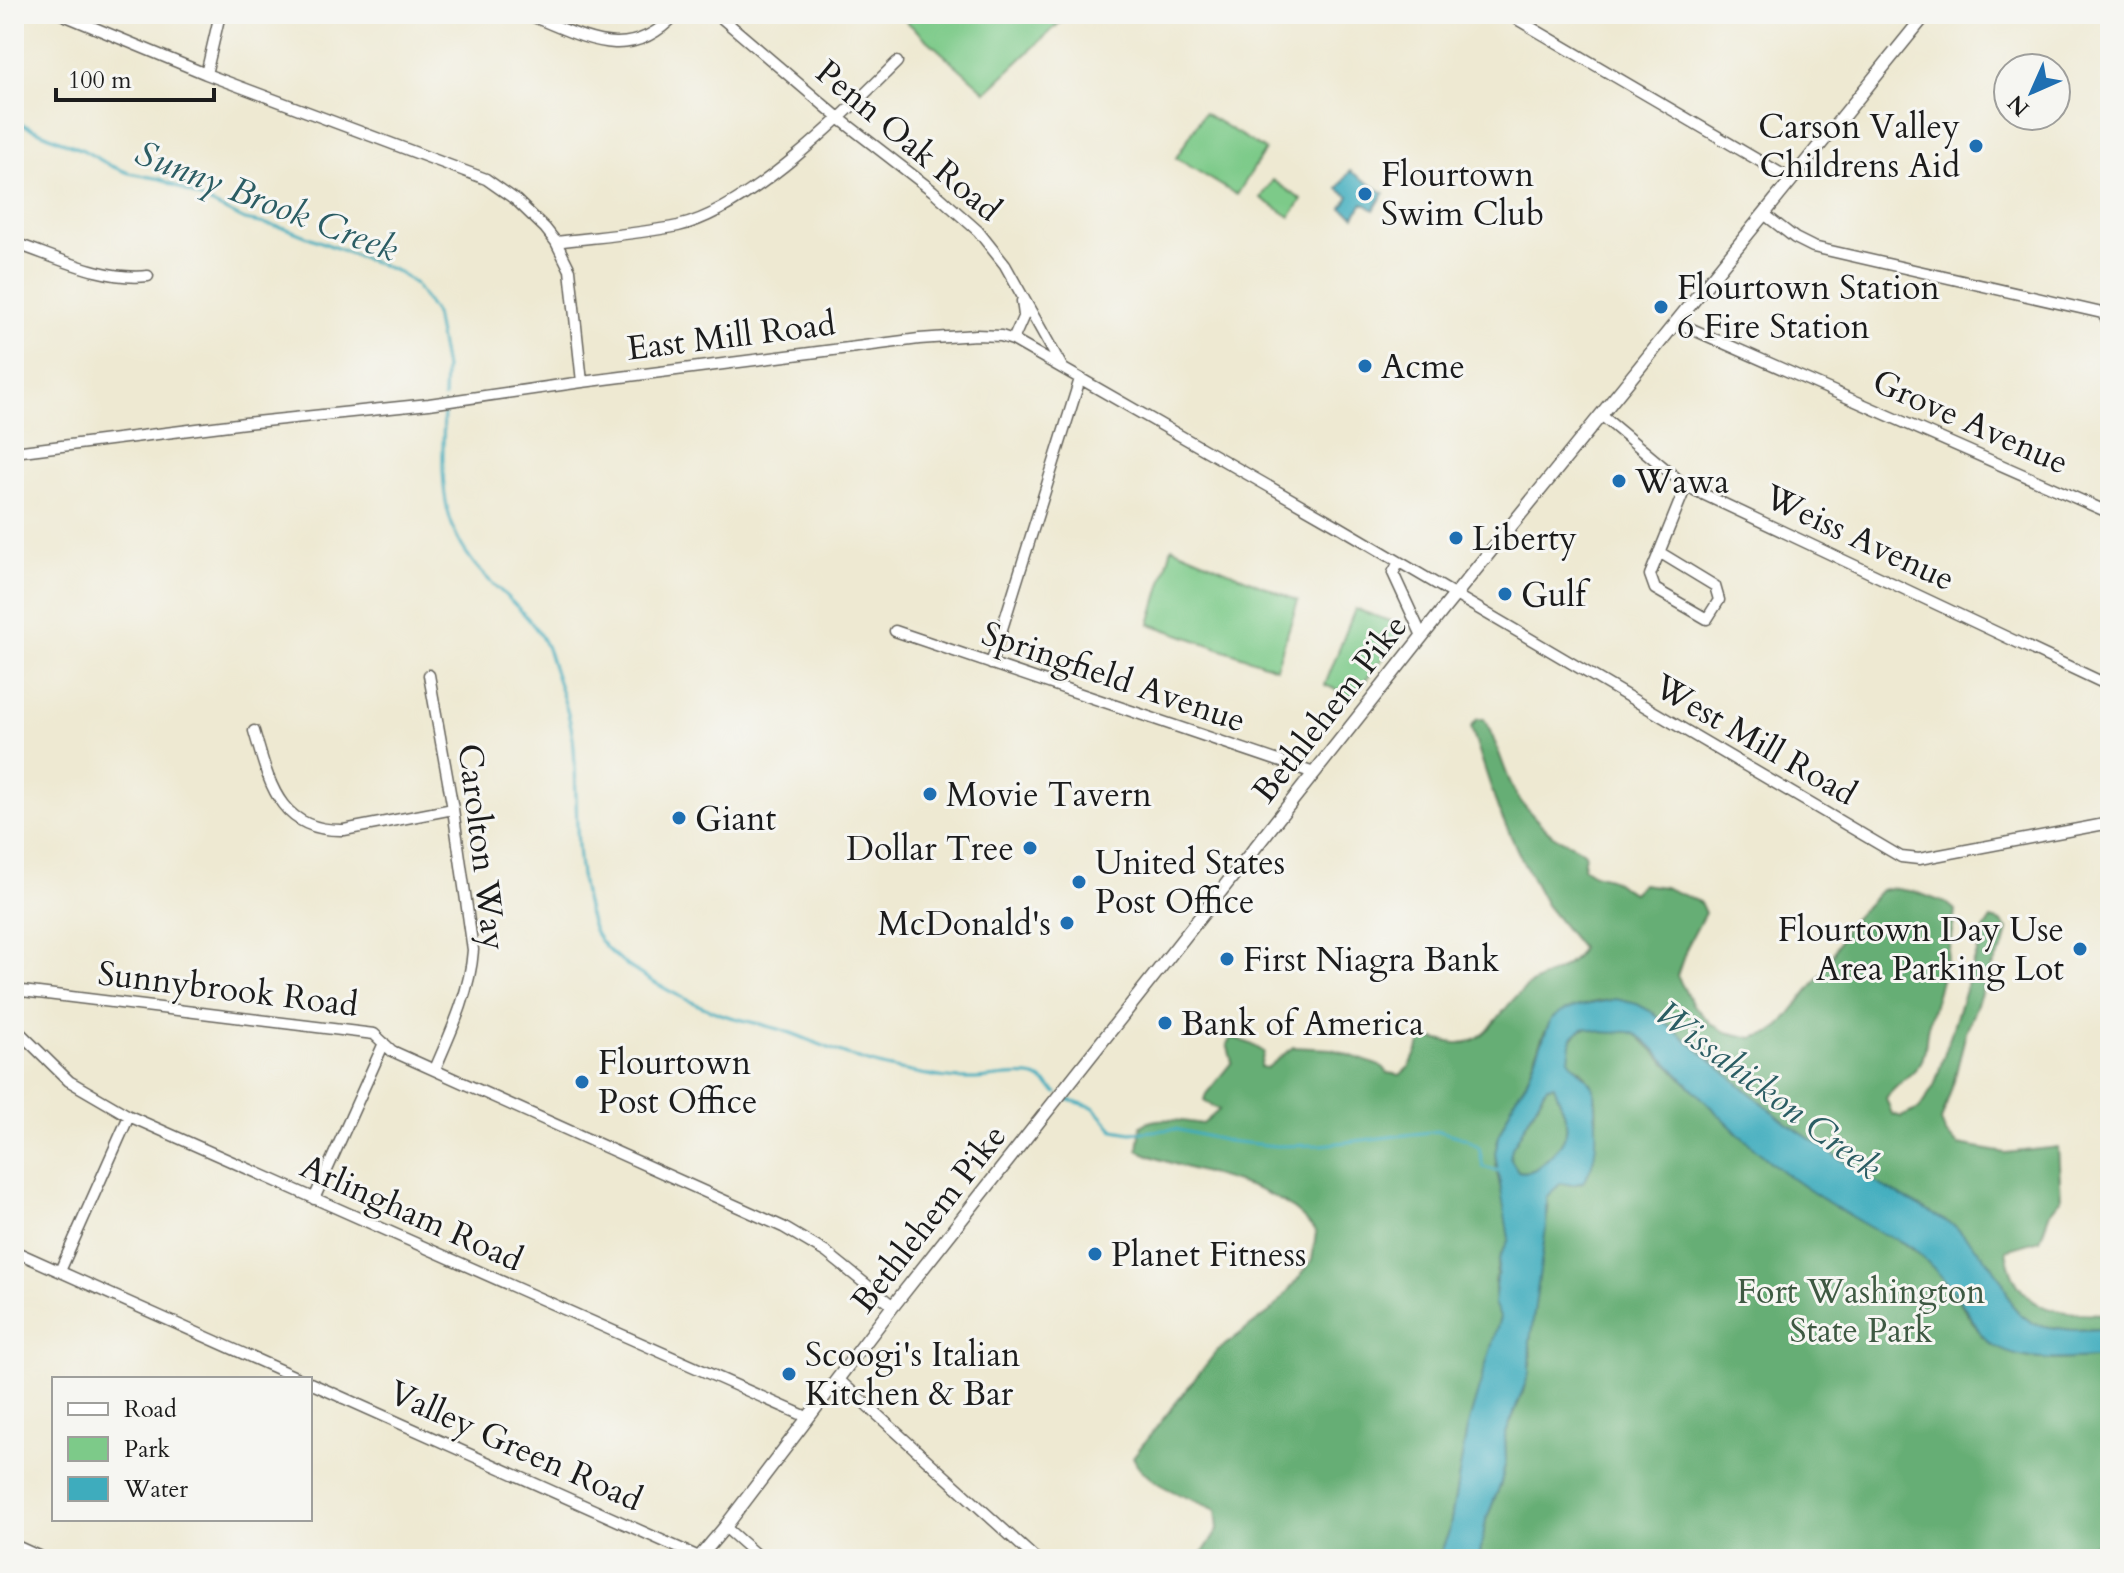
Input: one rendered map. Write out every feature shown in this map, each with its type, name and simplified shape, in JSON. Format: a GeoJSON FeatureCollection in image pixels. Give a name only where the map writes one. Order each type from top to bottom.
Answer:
{"type":"FeatureCollection","features":[{"type":"Feature","properties":{"kind":"main road","name":"Bethlehem Pike"},"geometry":{"type":"LineString","coordinates":[[698,1558],[1454,595],[1926,14]]}},
{"type":"Feature","properties":{"kind":"street"},"geometry":{"type":"LineString","coordinates":[[61,14],[206,74],[486,179],[516,200],[556,242],[570,270],[582,382]]}},
{"type":"Feature","properties":{"kind":"street"},"geometry":{"type":"LineString","coordinates":[[206,74],[220,14]]}},
{"type":"Feature","properties":{"kind":"street"},"geometry":{"type":"LineString","coordinates":[[526,14],[598,41],[621,45],[651,36],[676,14]]}},
{"type":"Feature","properties":{"kind":"street","name":"Penn Oak Road"},"geometry":{"type":"LineString","coordinates":[[717,14],[978,231],[997,253],[1018,287],[1062,369]]}},
{"type":"Feature","properties":{"kind":"street"},"geometry":{"type":"LineString","coordinates":[[1508,14],[1792,180]]}},
{"type":"Feature","properties":{"kind":"street"},"geometry":{"type":"LineString","coordinates":[[556,242],[680,225],[715,211],[760,183],[840,119],[897,62]]}},
{"type":"Feature","properties":{"kind":"street"},"geometry":{"type":"LineString","coordinates":[[1764,214],[1795,238],[1813,247],[2106,311],[2110,324]]}},
{"type":"Feature","properties":{"kind":"street"},"geometry":{"type":"LineString","coordinates":[[14,243],[107,275],[130,278],[148,276]]}},
{"type":"Feature","properties":{"kind":"street","name":"Penn Oak Road"},"geometry":{"type":"LineString","coordinates":[[1013,340],[1024,315],[1018,287]]}},
{"type":"Feature","properties":{"kind":"street","name":"Grove Avenue"},"geometry":{"type":"LineString","coordinates":[[1678,323],[2110,513]]}},
{"type":"Feature","properties":{"kind":"street","name":"East Mill Road"},"geometry":{"type":"LineString","coordinates":[[14,452],[429,404],[919,339],[1001,336],[1013,340],[1399,562]]}},
{"type":"Feature","properties":{"kind":"street"},"geometry":{"type":"LineString","coordinates":[[991,664],[1080,379]]}},
{"type":"Feature","properties":{"kind":"street","name":"Weiss Avenue"},"geometry":{"type":"LineString","coordinates":[[1601,415],[1686,486],[2110,686]]}},
{"type":"Feature","properties":{"kind":"street"},"geometry":{"type":"LineString","coordinates":[[1659,552],[1715,586],[1719,600],[1707,619],[1655,589],[1650,575],[1659,552],[1686,486]]}},
{"type":"Feature","properties":{"kind":"street"},"geometry":{"type":"LineString","coordinates":[[1399,562],[1393,573],[1422,636]]}},
{"type":"Feature","properties":{"kind":"street","name":"West Mill Road"},"geometry":{"type":"LineString","coordinates":[[1399,562],[1901,857],[1919,859],[2110,823]]}},
{"type":"Feature","properties":{"kind":"street","name":"Springfield Avenue"},"geometry":{"type":"LineString","coordinates":[[895,631],[1314,773]]}},
{"type":"Feature","properties":{"kind":"street","name":"Carolton Way"},"geometry":{"type":"LineString","coordinates":[[429,675],[471,921],[472,963],[461,1008],[435,1069]]}},
{"type":"Feature","properties":{"kind":"street"},"geometry":{"type":"LineString","coordinates":[[254,731],[272,791],[285,808],[312,825],[344,830],[453,809]]}},
{"type":"Feature","properties":{"kind":"street","name":"Sunnybrook Road"},"geometry":{"type":"LineString","coordinates":[[14,990],[374,1034],[392,1051],[783,1227],[827,1253],[893,1306]]}},
{"type":"Feature","properties":{"kind":"street","name":"Arlingham Road"},"geometry":{"type":"LineString","coordinates":[[14,1027],[69,1081],[129,1116],[807,1417]]}},
{"type":"Feature","properties":{"kind":"street"},"geometry":{"type":"LineString","coordinates":[[314,1199],[384,1043]]}},
{"type":"Feature","properties":{"kind":"street"},"geometry":{"type":"LineString","coordinates":[[60,1271],[129,1116]]}},
{"type":"Feature","properties":{"kind":"street"},"geometry":{"type":"LineString","coordinates":[[14,1251],[296,1377]]}},
{"type":"Feature","properties":{"kind":"street"},"geometry":{"type":"LineString","coordinates":[[838,1379],[1036,1559]]}},
{"type":"Feature","properties":{"kind":"street","name":"Valley Green Road"},"geometry":{"type":"LineString","coordinates":[[312,1384],[698,1558]]}},
{"type":"Feature","properties":{"kind":"street"},"geometry":{"type":"LineString","coordinates":[[725,1527],[761,1559]]}},
{"type":"Feature","properties":{"kind":"street"},"geometry":{"type":"LineString","coordinates":[[14,1545],[37,1557]]}},
{"type":"Feature","properties":{"kind":"green space"},"geometry":{"type":"Polygon","coordinates":[[[898,14],[1069,14],[986,92],[898,14]]]}},
{"type":"Feature","properties":{"kind":"green space"},"geometry":{"type":"Polygon","coordinates":[[[1204,113],[1265,150],[1237,195],[1176,158],[1204,113]]]}},
{"type":"Feature","properties":{"kind":"green space"},"geometry":{"type":"Polygon","coordinates":[[[1273,180],[1302,200],[1290,217],[1261,198],[1273,180]]]}},
{"type":"Feature","properties":{"kind":"green space"},"geometry":{"type":"Polygon","coordinates":[[[1172,547],[1298,601],[1276,668],[1150,624],[1172,547]]]}},
{"type":"Feature","properties":{"kind":"green space"},"geometry":{"type":"Polygon","coordinates":[[[1355,609],[1407,627],[1353,697],[1325,685],[1355,609]]]}},
{"type":"Feature","properties":{"kind":"green space"},"geometry":{"type":"Polygon","coordinates":[[[1477,719],[1484,719],[1490,729],[1508,778],[1520,800],[1557,838],[1585,853],[1583,867],[1612,879],[1633,893],[1642,884],[1664,887],[1700,902],[1705,913],[1687,947],[1677,976],[1693,1005],[1710,1023],[1726,1032],[1752,1038],[1770,1033],[1780,1026],[1827,967],[1846,927],[1881,890],[1890,888],[1916,892],[1948,904],[1955,910],[1948,954],[1928,1026],[1923,1058],[1886,1098],[1892,1114],[1901,1117],[1919,1109],[1934,1086],[1985,928],[1991,919],[2001,922],[2008,929],[2004,947],[1991,968],[1966,1032],[1941,1121],[1946,1134],[1958,1145],[2006,1153],[2058,1147],[2061,1199],[2050,1212],[2040,1240],[2006,1250],[2011,1271],[2019,1287],[2042,1306],[2073,1313],[2110,1314],[2110,1329],[2072,1330],[2034,1324],[2012,1305],[2003,1283],[1956,1227],[1875,1182],[1786,1123],[1654,1013],[1630,1003],[1597,1002],[1575,1010],[1548,1027],[1525,1084],[1500,1133],[1496,1150],[1497,1173],[1510,1232],[1495,1279],[1496,1303],[1501,1317],[1467,1429],[1449,1532],[1438,1559],[1199,1559],[1218,1529],[1216,1510],[1157,1483],[1133,1457],[1217,1351],[1272,1310],[1298,1279],[1312,1260],[1316,1233],[1299,1214],[1258,1189],[1160,1160],[1138,1150],[1141,1126],[1155,1120],[1203,1124],[1219,1110],[1204,1101],[1206,1094],[1232,1062],[1227,1044],[1232,1037],[1264,1052],[1260,1067],[1267,1068],[1293,1047],[1332,1049],[1383,1067],[1388,1073],[1400,1075],[1410,1066],[1423,1038],[1454,1043],[1473,1040],[1487,1031],[1522,991],[1563,968],[1576,956],[1581,948],[1546,905],[1498,809],[1471,727],[1477,719]]]}},
{"type":"Feature","properties":{"kind":"green space","name":"Fort Washington State Park"},"geometry":{"type":"Polygon","coordinates":[[[1589,1027],[1601,1031],[1634,1032],[1694,1090],[1802,1185],[1874,1229],[1899,1240],[1928,1262],[1943,1276],[1982,1336],[2016,1355],[2030,1358],[2110,1357],[2110,1535],[2088,1547],[2034,1559],[1479,1559],[1486,1520],[1501,1483],[1506,1460],[1505,1436],[1523,1392],[1531,1361],[1530,1341],[1548,1210],[1546,1197],[1561,1182],[1572,1185],[1583,1182],[1593,1153],[1595,1095],[1581,1070],[1570,1062],[1568,1054],[1572,1039],[1589,1027]]]}},
{"type":"Feature","properties":{"kind":"green space"},"geometry":{"type":"Polygon","coordinates":[[[1554,1085],[1565,1116],[1566,1133],[1556,1150],[1536,1168],[1518,1171],[1510,1158],[1512,1148],[1548,1086],[1554,1085]]]}},
{"type":"Feature","properties":{"kind":"water","name":"Flourtown Swim Club"},"geometry":{"type":"Polygon","coordinates":[[[1350,171],[1384,193],[1374,210],[1363,203],[1355,216],[1342,208],[1349,196],[1338,189],[1350,171]]]}},
{"type":"Feature","properties":{"kind":"water"},"geometry":{"type":"Polygon","coordinates":[[[1616,999],[1637,1004],[1654,1013],[1786,1123],[1875,1182],[1956,1227],[1992,1265],[2012,1305],[2034,1324],[2072,1330],[2110,1329],[2110,1357],[2037,1359],[2008,1353],[1991,1344],[1948,1285],[1922,1257],[1904,1243],[1837,1208],[1781,1170],[1721,1117],[1646,1041],[1628,1032],[1609,1033],[1584,1028],[1572,1037],[1569,1059],[1587,1079],[1595,1094],[1596,1136],[1592,1165],[1583,1182],[1572,1185],[1561,1183],[1546,1197],[1546,1228],[1530,1341],[1529,1374],[1505,1436],[1506,1460],[1501,1483],[1486,1520],[1479,1559],[1438,1559],[1449,1532],[1467,1429],[1500,1317],[1494,1304],[1499,1259],[1509,1239],[1495,1153],[1500,1132],[1526,1082],[1551,1019],[1579,1006],[1616,999]],[[1554,1085],[1547,1086],[1512,1148],[1510,1158],[1518,1171],[1536,1168],[1556,1150],[1566,1133],[1565,1116],[1554,1085]]]}},
{"type":"Feature","properties":{"kind":"waterway","name":"Sunny Brook Creek"},"geometry":{"type":"LineString","coordinates":[[14,121],[83,150],[111,166],[161,179],[245,220],[285,228],[396,271],[414,283],[435,314],[445,368],[444,398]]}},
{"type":"Feature","properties":{"kind":"waterway","name":"Sunny Brook Creek"},"geometry":{"type":"LineString","coordinates":[[444,405],[443,477],[450,520],[471,560],[539,633],[568,712],[574,748],[582,884],[593,928],[601,941],[614,955],[651,981],[693,1003],[727,1016],[783,1031],[886,1067],[954,1079],[1032,1076],[1041,1079],[1057,1093]]}},
{"type":"Feature","properties":{"kind":"waterway","name":"Sunny Brook Creek"},"geometry":{"type":"LineString","coordinates":[[1063,1098],[1093,1107],[1114,1130],[1131,1133],[1175,1129],[1227,1141],[1276,1146],[1321,1145],[1439,1131],[1467,1139],[1479,1147],[1483,1167],[1500,1171]]}},
{"type":"Feature","properties":{"kind":"place","name":"Carson Valley Childrens Aid"},"geometry":{"type":"Point","coordinates":[1976,146]}},
{"type":"Feature","properties":{"kind":"place","name":"Flourtown Swim Club"},"geometry":{"type":"Point","coordinates":[1365,194]}},
{"type":"Feature","properties":{"kind":"place","name":"Flourtown Station 6 Fire Station"},"geometry":{"type":"Point","coordinates":[1661,307]}},
{"type":"Feature","properties":{"kind":"place","name":"Acme"},"geometry":{"type":"Point","coordinates":[1365,366]}},
{"type":"Feature","properties":{"kind":"place","name":"Wawa"},"geometry":{"type":"Point","coordinates":[1619,481]}},
{"type":"Feature","properties":{"kind":"place","name":"Liberty"},"geometry":{"type":"Point","coordinates":[1456,538]}},
{"type":"Feature","properties":{"kind":"place","name":"Gulf"},"geometry":{"type":"Point","coordinates":[1505,594]}},
{"type":"Feature","properties":{"kind":"place","name":"Movie Tavern"},"geometry":{"type":"Point","coordinates":[930,794]}},
{"type":"Feature","properties":{"kind":"place","name":"Giant"},"geometry":{"type":"Point","coordinates":[679,818]}},
{"type":"Feature","properties":{"kind":"place","name":"Dollar Tree"},"geometry":{"type":"Point","coordinates":[1030,848]}},
{"type":"Feature","properties":{"kind":"place","name":"United States Post Office"},"geometry":{"type":"Point","coordinates":[1079,882]}},
{"type":"Feature","properties":{"kind":"place","name":"McDonald's"},"geometry":{"type":"Point","coordinates":[1067,923]}},
{"type":"Feature","properties":{"kind":"place","name":"Flourtown Day Use Area Parking Lot"},"geometry":{"type":"Point","coordinates":[2080,949]}},
{"type":"Feature","properties":{"kind":"place","name":"First Niagra Bank"},"geometry":{"type":"Point","coordinates":[1227,959]}},
{"type":"Feature","properties":{"kind":"place","name":"Bank of America"},"geometry":{"type":"Point","coordinates":[1165,1023]}},
{"type":"Feature","properties":{"kind":"place","name":"Flourtown Post Office"},"geometry":{"type":"Point","coordinates":[582,1082]}},
{"type":"Feature","properties":{"kind":"place","name":"Planet Fitness"},"geometry":{"type":"Point","coordinates":[1095,1254]}},
{"type":"Feature","properties":{"kind":"place","name":"Scoogi's Italian Kitchen & Bar"},"geometry":{"type":"Point","coordinates":[789,1374]}},
{"type":"Feature","properties":{"kind":"water label","name":"Wissahickon Creek"},"geometry":{"type":"Point","coordinates":[1769,1089]}}]}
